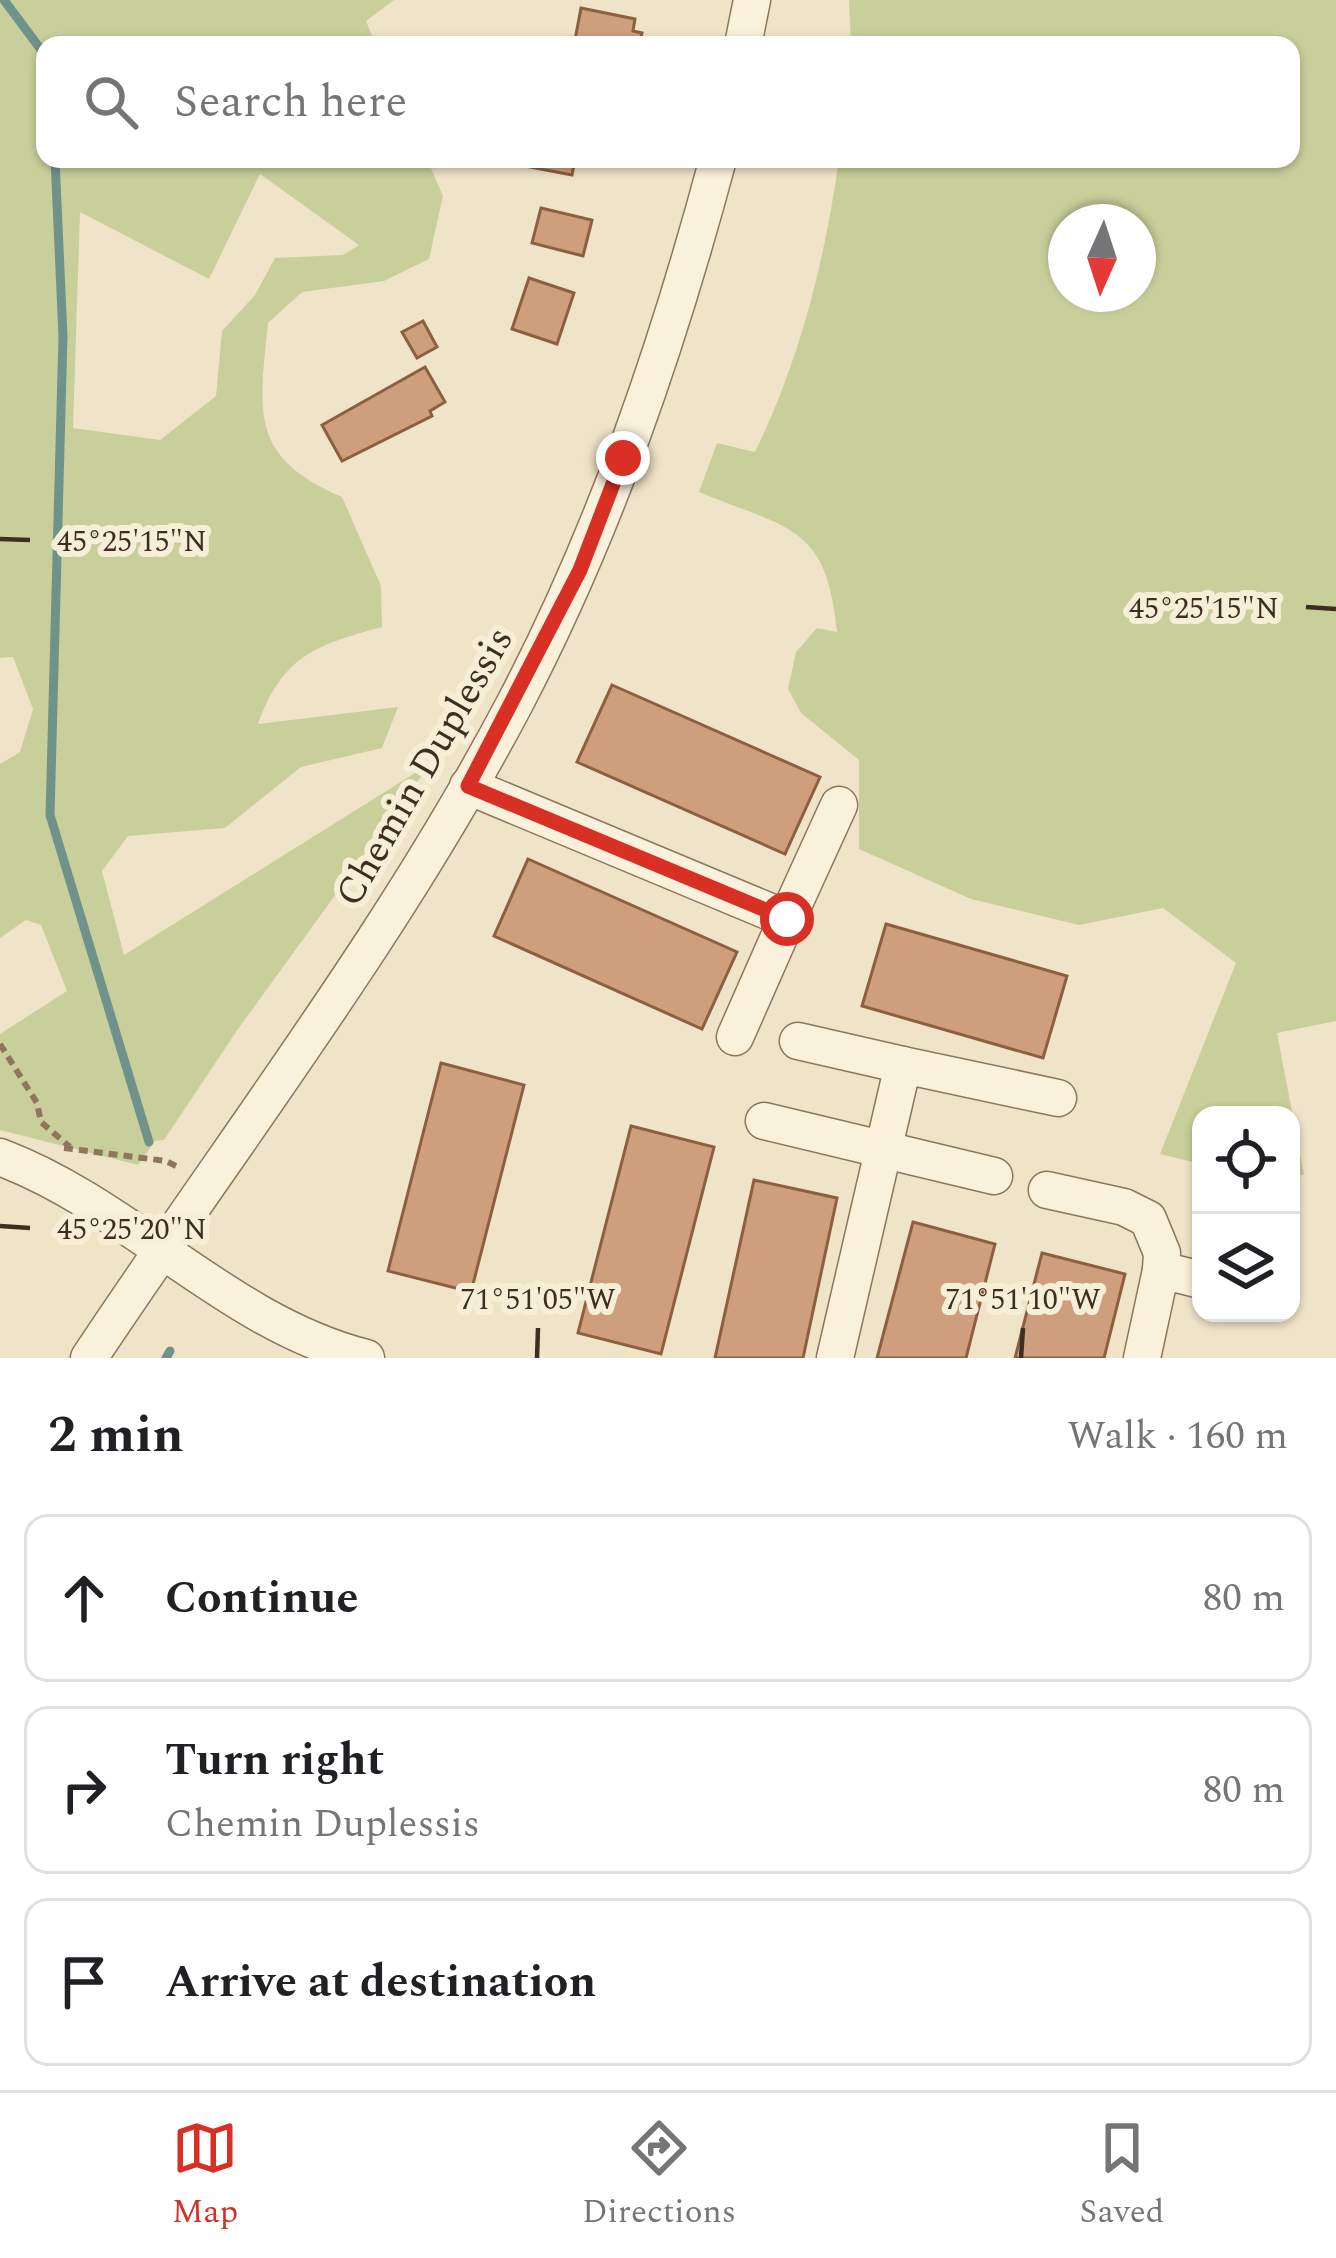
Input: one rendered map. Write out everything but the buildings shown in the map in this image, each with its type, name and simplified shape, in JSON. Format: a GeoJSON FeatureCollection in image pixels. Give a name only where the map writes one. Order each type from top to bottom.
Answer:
{"type":"FeatureCollection","features":[{"type":"Feature","properties":{"kind":"street"},"geometry":{"type":"LineString","coordinates":[[745,36],[752,0]]}},
{"type":"Feature","properties":{"kind":"street","name":"Chemin Duplessis"},"geometry":{"type":"LineString","coordinates":[[89,1358],[368,952],[515,703],[587,551],[661,355],[715,168]]}},
{"type":"Feature","properties":{"kind":"street"},"geometry":{"type":"LineString","coordinates":[[468,786],[787,919]]}},
{"type":"Feature","properties":{"kind":"street"},"geometry":{"type":"LineString","coordinates":[[735,1037],[839,805]]}},
{"type":"Feature","properties":{"kind":"street"},"geometry":{"type":"LineString","coordinates":[[798,1042],[1058,1098]]}},
{"type":"Feature","properties":{"kind":"street"},"geometry":{"type":"LineString","coordinates":[[835,1358],[903,1065]]}},
{"type":"Feature","properties":{"kind":"street"},"geometry":{"type":"LineString","coordinates":[[764,1121],[994,1177]]}},
{"type":"Feature","properties":{"kind":"street"},"geometry":{"type":"LineString","coordinates":[[0,1156],[86,1196],[273,1324],[366,1358]]}},
{"type":"Feature","properties":{"kind":"street"},"geometry":{"type":"LineString","coordinates":[[1048,1190],[1124,1207],[1148,1219],[1162,1253],[1142,1358]]}},
{"type":"Feature","properties":{"kind":"street"},"geometry":{"type":"LineString","coordinates":[[1161,1270],[1192,1278]]}},
{"type":"Feature","properties":{"kind":"path"},"geometry":{"type":"LineString","coordinates":[[0,1044],[37,1102],[41,1122],[74,1150]]}},
{"type":"Feature","properties":{"kind":"path"},"geometry":{"type":"LineString","coordinates":[[46,1143],[166,1161],[209,1184]]}},
{"type":"Feature","properties":{"kind":"green space"},"geometry":{"type":"Polygon","coordinates":[[[0,0],[394,0],[366,21],[372,36],[36,36],[36,168],[431,168],[443,196],[429,259],[384,281],[302,292],[268,323],[263,383],[267,429],[290,466],[342,497],[381,586],[382,627],[338,640],[304,657],[278,683],[258,724],[398,707],[382,748],[301,767],[225,828],[128,836],[102,871],[124,955],[431,763],[238,1029],[164,1140],[155,1141],[138,1165],[0,1130],[0,1034],[67,991],[41,925],[26,920],[0,938],[0,764],[20,752],[33,709],[13,657],[0,658],[0,0]],[[260,174],[209,279],[80,212],[73,428],[160,440],[216,396],[222,331],[255,295],[275,258],[343,255],[359,245],[260,174]]]}},
{"type":"Feature","properties":{"kind":"green space"},"geometry":{"type":"Polygon","coordinates":[[[849,0],[1336,0],[1336,1021],[1277,1033],[1291,1106],[1192,1106],[1192,1162],[1160,1154],[1236,963],[1163,908],[1079,925],[971,899],[859,849],[859,760],[801,713],[788,689],[796,652],[817,628],[837,632],[824,570],[798,535],[699,492],[717,443],[755,452],[809,309],[837,168],[1300,168],[1300,36],[851,36],[849,0]]]}},
{"type":"Feature","properties":{"kind":"waterway"},"geometry":{"type":"LineString","coordinates":[[4,0],[36,43]]}},
{"type":"Feature","properties":{"kind":"waterway"},"geometry":{"type":"LineString","coordinates":[[55,168],[63,336],[50,815],[149,1142]]}},
{"type":"Feature","properties":{"kind":"waterway"},"geometry":{"type":"LineString","coordinates":[[166,1358],[170,1351]]}},
{"type":"Feature","properties":{"kind":"route"},"geometry":{"type":"LineString","coordinates":[[623,458],[580,570],[468,786],[787,919]]}}]}
